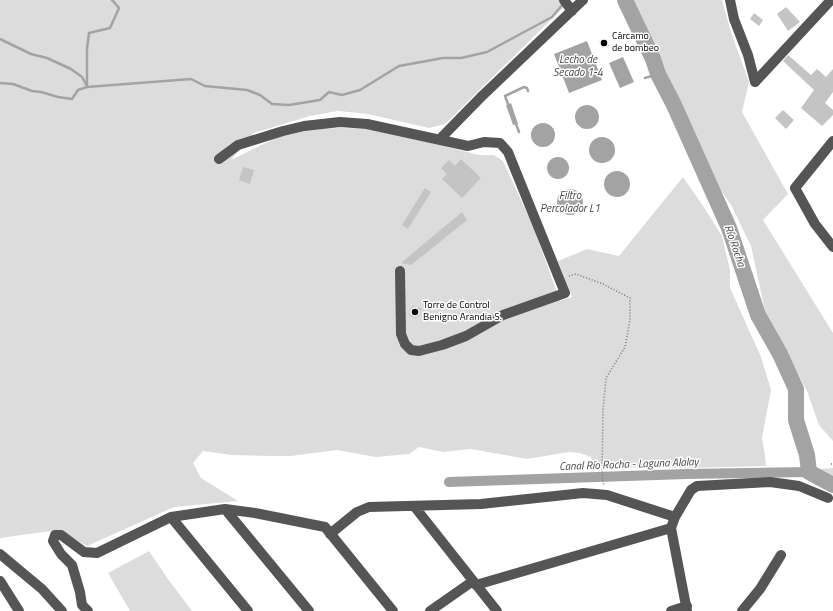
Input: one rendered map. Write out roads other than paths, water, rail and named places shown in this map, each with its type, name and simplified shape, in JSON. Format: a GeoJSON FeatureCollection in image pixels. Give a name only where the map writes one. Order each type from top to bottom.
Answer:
{"type":"FeatureCollection","features":[{"type":"Feature","properties":{"kind":"street"},"geometry":{"type":"LineString","coordinates":[[564,0],[572,11]]}},
{"type":"Feature","properties":{"kind":"street"},"geometry":{"type":"LineString","coordinates":[[440,139],[483,95],[583,0]]}},
{"type":"Feature","properties":{"kind":"street"},"geometry":{"type":"LineString","coordinates":[[730,0],[734,19],[748,55],[755,82],[831,0]]}},
{"type":"Feature","properties":{"kind":"street"},"geometry":{"type":"LineString","coordinates":[[219,159],[238,146],[283,131],[304,126],[340,122],[367,124],[468,146],[484,142],[500,143],[508,152],[565,293],[503,315],[466,336],[442,345],[419,351],[411,350],[405,344],[401,334],[400,271]]}},
{"type":"Feature","properties":{"kind":"street"},"geometry":{"type":"LineString","coordinates":[[833,141],[795,188],[815,224],[833,247]]}},
{"type":"Feature","properties":{"kind":"street"},"geometry":{"type":"LineString","coordinates":[[671,611],[687,609],[671,528],[685,498],[691,490],[697,486],[770,482],[799,486],[828,498]]}},
{"type":"Feature","properties":{"kind":"street"},"geometry":{"type":"LineString","coordinates":[[330,534],[357,512],[369,508],[481,504],[584,493],[607,495],[675,517]]}},
{"type":"Feature","properties":{"kind":"street"},"geometry":{"type":"LineString","coordinates":[[414,506],[497,611]]}},
{"type":"Feature","properties":{"kind":"street"},"geometry":{"type":"LineString","coordinates":[[225,509],[309,611]]}},
{"type":"Feature","properties":{"kind":"street"},"geometry":{"type":"LineString","coordinates":[[88,611],[82,605],[80,592],[72,565],[61,554],[53,541],[55,535],[61,535],[84,552],[97,553],[170,516],[225,509],[255,513],[325,527],[393,611]]}},
{"type":"Feature","properties":{"kind":"street"},"geometry":{"type":"LineString","coordinates":[[170,516],[248,611]]}},
{"type":"Feature","properties":{"kind":"street"},"geometry":{"type":"LineString","coordinates":[[430,611],[474,583],[671,528]]}},
{"type":"Feature","properties":{"kind":"street"},"geometry":{"type":"LineString","coordinates":[[0,554],[42,589],[62,611]]}},
{"type":"Feature","properties":{"kind":"street"},"geometry":{"type":"LineString","coordinates":[[742,611],[760,589],[781,555]]}},
{"type":"Feature","properties":{"kind":"street"},"geometry":{"type":"LineString","coordinates":[[0,581],[19,611]]}},
{"type":"Feature","properties":{"kind":"water","name":"Lecho de Secado 1-4"},"geometry":{"type":"Polygon","coordinates":[[[587,41],[602,80],[569,93],[554,54],[587,41]]]}},
{"type":"Feature","properties":{"kind":"water"},"geometry":{"type":"Polygon","coordinates":[[[623,57],[634,82],[620,88],[609,63],[623,57]]]}},
{"type":"Feature","properties":{"kind":"water"},"geometry":{"type":"Polygon","coordinates":[[[511,103],[518,124],[513,125],[506,105],[511,103]]]}},
{"type":"Feature","properties":{"kind":"water"},"geometry":{"type":"Polygon","coordinates":[[[587,105],[596,108],[599,117],[596,126],[587,129],[578,126],[575,117],[578,108],[587,105]]]}},
{"type":"Feature","properties":{"kind":"water"},"geometry":{"type":"Polygon","coordinates":[[[543,123],[551,127],[555,135],[551,143],[543,147],[535,143],[531,135],[535,127],[543,123]]]}},
{"type":"Feature","properties":{"kind":"water"},"geometry":{"type":"Polygon","coordinates":[[[602,137],[611,141],[615,150],[611,159],[602,163],[593,159],[589,150],[593,141],[602,137]]]}},
{"type":"Feature","properties":{"kind":"water"},"geometry":{"type":"Polygon","coordinates":[[[558,157],[566,160],[569,168],[566,176],[558,179],[550,176],[547,168],[550,160],[558,157]]]}},
{"type":"Feature","properties":{"kind":"water"},"geometry":{"type":"Polygon","coordinates":[[[617,171],[626,175],[630,184],[626,193],[617,197],[608,193],[604,184],[608,175],[617,171]]]}},
{"type":"Feature","properties":{"kind":"water","name":"Filtro Percolador L1"},"geometry":{"type":"Polygon","coordinates":[[[570,189],[579,193],[583,202],[579,211],[570,215],[561,211],[557,202],[561,193],[570,189]]]}},
{"type":"Feature","properties":{"kind":"waterway"},"geometry":{"type":"LineString","coordinates":[[87,87],[87,49],[89,33],[110,28],[119,8],[112,0]]}},
{"type":"Feature","properties":{"kind":"waterway","name":"Río Rocha"},"geometry":{"type":"LineString","coordinates":[[625,0],[729,228],[758,315],[780,354],[796,389],[796,420],[807,455],[809,472],[833,485]]}},
{"type":"Feature","properties":{"kind":"waterway"},"geometry":{"type":"LineString","coordinates":[[0,83],[13,84],[32,91],[72,99],[78,90],[87,87],[191,79],[205,86],[247,90],[260,95],[272,104],[289,105],[320,100],[329,92],[342,95],[360,90],[399,66],[443,58],[461,58],[487,52],[552,17],[563,4]]}},
{"type":"Feature","properties":{"kind":"waterway"},"geometry":{"type":"LineString","coordinates":[[0,39],[31,54],[47,58],[71,69],[82,77],[87,86]]}},
{"type":"Feature","properties":{"kind":"waterway"},"geometry":{"type":"LineString","coordinates":[[645,78],[658,74]]}},
{"type":"Feature","properties":{"kind":"waterway"},"geometry":{"type":"LineString","coordinates":[[508,104],[505,96],[524,87],[527,88],[528,91]]}},
{"type":"Feature","properties":{"kind":"waterway"},"geometry":{"type":"LineString","coordinates":[[516,124],[519,132]]}},
{"type":"Feature","properties":{"kind":"waterway","name":"Canal Río Rocha - Laguna Alalay"},"geometry":{"type":"LineString","coordinates":[[449,482],[686,474],[809,472]]}},
{"type":"Feature","properties":{"kind":"place","name":"Cárcamo de bombeo"},"geometry":{"type":"Point","coordinates":[604,43]}},
{"type":"Feature","properties":{"kind":"place","name":"Torre de Control Benigno Arandia S."},"geometry":{"type":"Point","coordinates":[415,312]}}]}
